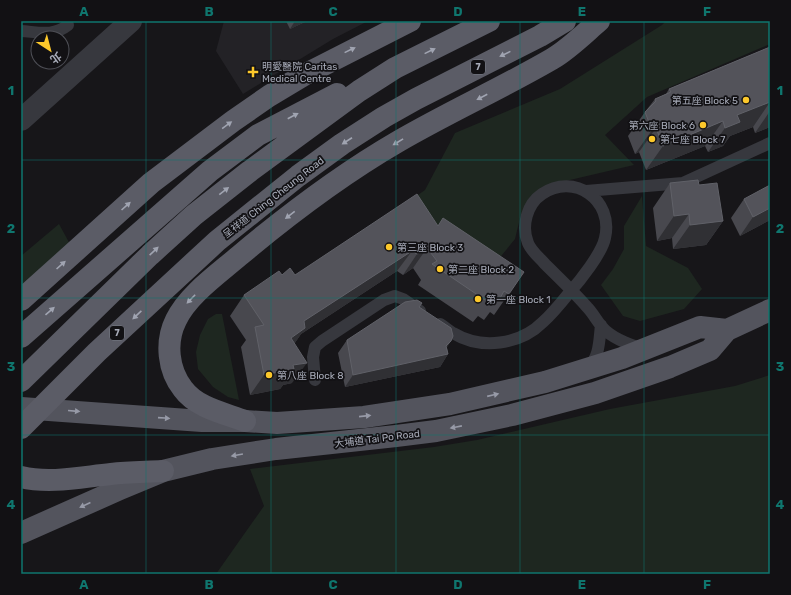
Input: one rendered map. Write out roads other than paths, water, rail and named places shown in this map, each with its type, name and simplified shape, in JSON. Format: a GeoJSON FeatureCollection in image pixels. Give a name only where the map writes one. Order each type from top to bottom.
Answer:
{"type":"FeatureCollection","features":[{"type":"Feature","properties":{"kind":"highway"},"geometry":{"type":"LineString","coordinates":[[21,300],[151,183],[233,121],[269,96],[304,75],[410,21]]}},
{"type":"Feature","properties":{"kind":"highway"},"geometry":{"type":"LineString","coordinates":[[21,337],[210,171],[258,135],[318,104],[395,68],[489,21]]}},
{"type":"Feature","properties":{"kind":"highway","name":"呈祥道 Ching Cheung Road"},"geometry":{"type":"LineString","coordinates":[[21,428],[97,352],[217,241],[298,176],[342,144],[384,117],[540,36],[565,21]]}},
{"type":"Feature","properties":{"kind":"highway"},"geometry":{"type":"LineString","coordinates":[[244,421],[199,403],[183,390],[178,381],[170,360],[169,345],[171,332],[184,307],[214,278],[257,241],[328,187],[398,142],[554,58],[599,21]]}},
{"type":"Feature","properties":{"kind":"highway"},"geometry":{"type":"LineString","coordinates":[[21,381],[150,255],[194,215],[309,127],[359,91],[395,68]]}},
{"type":"Feature","properties":{"kind":"highway"},"geometry":{"type":"LineString","coordinates":[[21,477],[37,479],[69,478],[114,473],[164,471]]}},
{"type":"Feature","properties":{"kind":"main road","name":"大埔道 Tai Po Road"},"geometry":{"type":"LineString","coordinates":[[21,533],[164,471],[224,457],[436,431],[512,415],[562,402],[634,380],[710,350],[728,330],[770,310]]}},
{"type":"Feature","properties":{"kind":"main road"},"geometry":{"type":"LineString","coordinates":[[21,408],[202,421],[277,423],[364,417],[450,404],[545,382],[586,370],[654,346],[700,327],[728,330]]}},
{"type":"Feature","properties":{"kind":"street"},"geometry":{"type":"LineString","coordinates":[[21,120],[131,21]]}},
{"type":"Feature","properties":{"kind":"lane"},"geometry":{"type":"LineString","coordinates":[[21,31],[53,33],[61,31],[68,25]]}},
{"type":"Feature","properties":{"kind":"lane"},"geometry":{"type":"LineString","coordinates":[[654,346],[641,347],[629,344],[617,338],[601,325],[589,308],[533,252],[525,232],[525,222],[528,212],[534,202],[542,194],[560,186],[569,186],[586,191],[682,183],[770,143]]}},
{"type":"Feature","properties":{"kind":"lane"},"geometry":{"type":"LineString","coordinates":[[315,380],[313,357],[315,347],[384,300],[395,296],[403,299],[453,334],[468,340],[484,343],[499,343],[515,339],[529,333],[542,323],[579,283],[605,239],[606,220],[604,212],[600,204],[586,191]]}},
{"type":"Feature","properties":{"kind":"lane"},"geometry":{"type":"LineString","coordinates":[[586,370],[594,362],[599,349],[601,325]]}},
{"type":"Feature","properties":{"kind":"lane"},"geometry":{"type":"LineString","coordinates":[[294,422],[297,447]]}},
{"type":"Feature","properties":{"kind":"place","name":"明愛醫院 Caritas Medical Centre"},"geometry":{"type":"Point","coordinates":[253,72]}},
{"type":"Feature","properties":{"kind":"place","name":"第五座 Block 5"},"geometry":{"type":"Point","coordinates":[746,100]}},
{"type":"Feature","properties":{"kind":"place","name":"第六座 Block 6"},"geometry":{"type":"Point","coordinates":[703,125]}},
{"type":"Feature","properties":{"kind":"place","name":"第七座 Block 7"},"geometry":{"type":"Point","coordinates":[652,139]}},
{"type":"Feature","properties":{"kind":"place","name":"第三座 Block 3"},"geometry":{"type":"Point","coordinates":[389,247]}},
{"type":"Feature","properties":{"kind":"place","name":"第二座 Block 2"},"geometry":{"type":"Point","coordinates":[440,269]}},
{"type":"Feature","properties":{"kind":"place","name":"第一座 Block 1"},"geometry":{"type":"Point","coordinates":[478,299]}},
{"type":"Feature","properties":{"kind":"place","name":"第八座 Block 8"},"geometry":{"type":"Point","coordinates":[269,375]}}]}
